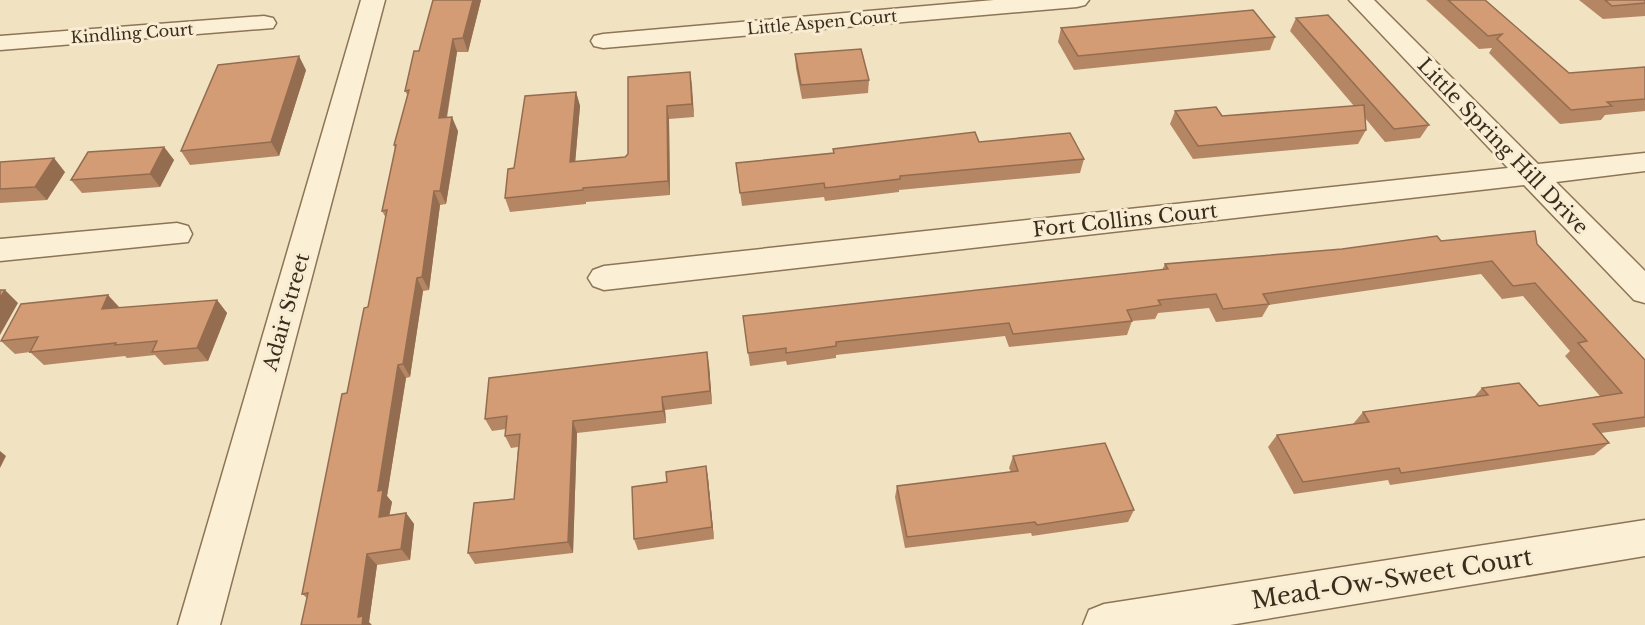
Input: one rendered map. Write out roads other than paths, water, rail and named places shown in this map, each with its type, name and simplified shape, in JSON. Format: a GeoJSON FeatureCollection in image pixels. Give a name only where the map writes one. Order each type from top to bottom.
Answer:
{"type":"FeatureCollection","features":[{"type":"Feature","properties":{"kind":"street","name":"Adair Street"},"geometry":{"type":"LineString","coordinates":[[199,625],[373,0]]}},
{"type":"Feature","properties":{"kind":"street","name":"Little Aspen Court"},"geometry":{"type":"LineString","coordinates":[[603,41],[1077,0]]}},
{"type":"Feature","properties":{"kind":"street","name":"Little Spring Hill Drive"},"geometry":{"type":"LineString","coordinates":[[1361,0],[1645,291]]}},
{"type":"Feature","properties":{"kind":"street","name":"Kindling Court"},"geometry":{"type":"LineString","coordinates":[[0,43],[264,23]]}},
{"type":"Feature","properties":{"kind":"street","name":"Fort Collins Court"},"geometry":{"type":"LineString","coordinates":[[604,278],[1645,162]]}},
{"type":"Feature","properties":{"kind":"street"},"geometry":{"type":"LineString","coordinates":[[0,250],[177,234]]}},
{"type":"Feature","properties":{"kind":"street","name":"Mead-Ow-Sweet Court"},"geometry":{"type":"LineString","coordinates":[[1104,625],[1645,538]]}}]}
